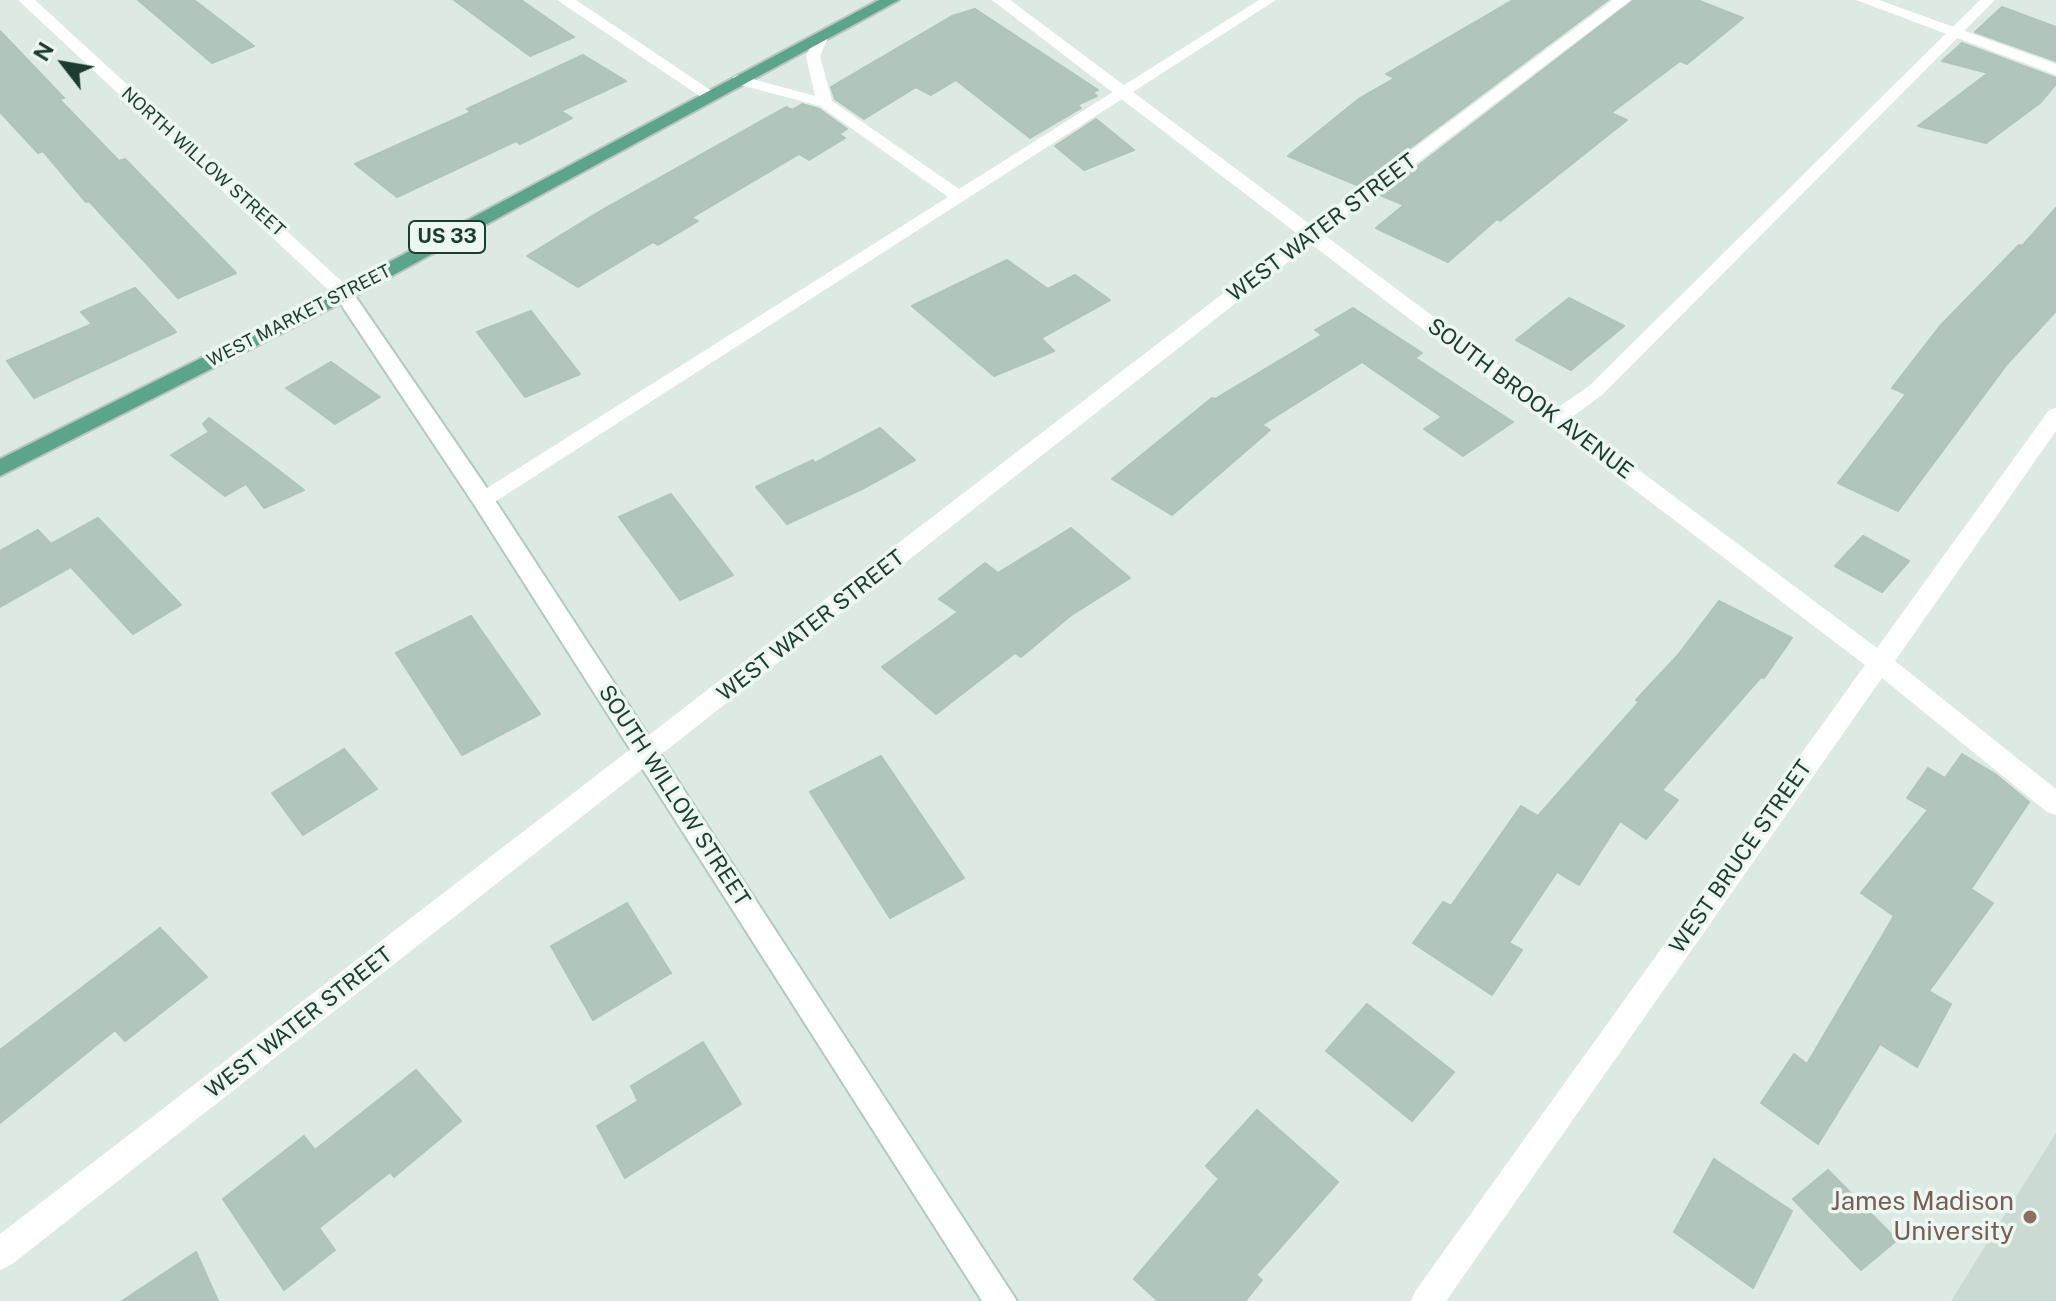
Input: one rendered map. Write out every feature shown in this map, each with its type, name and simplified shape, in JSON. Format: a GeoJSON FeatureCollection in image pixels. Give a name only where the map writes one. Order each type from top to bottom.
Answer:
{"type":"FeatureCollection","features":[{"type":"Feature","properties":{"kind":"main road","name":"WEST MARKET STREET"},"geometry":{"type":"LineString","coordinates":[[0,468],[344,294],[891,0]]}},
{"type":"Feature","properties":{"kind":"street","name":"NORTH WILLOW STREET"},"geometry":{"type":"LineString","coordinates":[[26,0],[326,274],[344,294]]}},
{"type":"Feature","properties":{"kind":"street"},"geometry":{"type":"LineString","coordinates":[[565,0],[710,95]]}},
{"type":"Feature","properties":{"kind":"street","name":"SOUTH BROOK AVENUE"},"geometry":{"type":"LineString","coordinates":[[1000,0],[1879,662],[2056,804]]}},
{"type":"Feature","properties":{"kind":"street","name":"WEST WATER STREET"},"geometry":{"type":"LineString","coordinates":[[0,1254],[647,754],[1310,235],[1623,0]]}},
{"type":"Feature","properties":{"kind":"street"},"geometry":{"type":"LineString","coordinates":[[1864,0],[2056,70]]}},
{"type":"Feature","properties":{"kind":"street","name":"SOUTH WILLOW STREET"},"geometry":{"type":"LineString","coordinates":[[344,294],[483,500],[1001,1301]]}},
{"type":"Feature","properties":{"kind":"street","name":"WEST BRUCE STREET"},"geometry":{"type":"LineString","coordinates":[[1427,1301],[2056,415]]}},
{"type":"Feature","properties":{"kind":"lane"},"geometry":{"type":"LineString","coordinates":[[483,500],[1269,0]]}},
{"type":"Feature","properties":{"kind":"lane"},"geometry":{"type":"LineString","coordinates":[[1557,418],[1596,390],[1952,32],[1988,0]]}},
{"type":"Feature","properties":{"kind":"lane"},"geometry":{"type":"LineString","coordinates":[[822,36],[813,56],[825,103]]}},
{"type":"Feature","properties":{"kind":"lane"},"geometry":{"type":"LineString","coordinates":[[738,80],[825,103],[958,196]]}},
{"type":"Feature","properties":{"kind":"shaded area","name":"James Madison University"},"geometry":{"type":"Polygon","coordinates":[[[2056,1133],[2056,1301],[1951,1301],[2056,1133]]]}},
{"type":"Feature","properties":{"kind":"building"},"geometry":{"type":"Polygon","coordinates":[[[138,0],[194,0],[254,46],[212,63],[138,0]]]}},
{"type":"Feature","properties":{"kind":"building"},"geometry":{"type":"Polygon","coordinates":[[[454,0],[521,0],[574,37],[530,56],[454,0]]]}},
{"type":"Feature","properties":{"kind":"building"},"geometry":{"type":"Polygon","coordinates":[[[1513,0],[1608,0],[1359,186],[1288,156],[1360,98],[1395,78],[1386,74],[1513,0]]]}},
{"type":"Feature","properties":{"kind":"building"},"geometry":{"type":"Polygon","coordinates":[[[1634,0],[1697,0],[1743,18],[1687,64],[1680,61],[1611,113],[1627,120],[1500,221],[1497,219],[1448,262],[1376,228],[1404,205],[1380,195],[1634,0]]]}},
{"type":"Feature","properties":{"kind":"building"},"geometry":{"type":"Polygon","coordinates":[[[2002,7],[2056,27],[2056,61],[1975,32],[2002,7]]]}},
{"type":"Feature","properties":{"kind":"building"},"geometry":{"type":"Polygon","coordinates":[[[975,9],[1098,90],[1093,93],[1097,96],[1077,105],[1081,108],[1030,138],[956,80],[931,95],[916,87],[864,119],[835,99],[831,87],[952,16],[975,9]]]}},
{"type":"Feature","properties":{"kind":"building"},"geometry":{"type":"Polygon","coordinates":[[[0,31],[119,161],[125,159],[236,273],[178,298],[89,201],[86,202],[43,151],[38,153],[0,112],[0,31]]]}},
{"type":"Feature","properties":{"kind":"building"},"geometry":{"type":"Polygon","coordinates":[[[1962,43],[2056,78],[2056,84],[2040,103],[1986,143],[1918,126],[1988,73],[1942,61],[1962,43]]]}},
{"type":"Feature","properties":{"kind":"building"},"geometry":{"type":"Polygon","coordinates":[[[583,55],[626,81],[561,111],[572,118],[520,144],[516,141],[397,197],[355,164],[471,112],[467,109],[583,55]]]}},
{"type":"Feature","properties":{"kind":"building"},"geometry":{"type":"Polygon","coordinates":[[[802,104],[819,109],[847,129],[839,134],[845,138],[809,160],[799,154],[691,218],[698,221],[658,245],[653,242],[578,287],[527,256],[602,210],[786,107],[792,110],[802,104]]]}},
{"type":"Feature","properties":{"kind":"building"},"geometry":{"type":"Polygon","coordinates":[[[1096,119],[1134,150],[1084,170],[1055,146],[1096,119]]]}},
{"type":"Feature","properties":{"kind":"building"},"geometry":{"type":"Polygon","coordinates":[[[2056,208],[2056,311],[2007,364],[1898,511],[1838,483],[1906,394],[1892,388],[1940,326],[2056,208]]]}},
{"type":"Feature","properties":{"kind":"building"},"geometry":{"type":"Polygon","coordinates":[[[1007,260],[1048,289],[1075,275],[1110,300],[1041,338],[1054,351],[994,376],[912,306],[1007,260]]]}},
{"type":"Feature","properties":{"kind":"building"},"geometry":{"type":"Polygon","coordinates":[[[135,288],[176,332],[34,398],[7,361],[92,324],[81,312],[135,288]]]}},
{"type":"Feature","properties":{"kind":"building"},"geometry":{"type":"Polygon","coordinates":[[[1569,298],[1624,326],[1571,370],[1516,340],[1569,298]]]}},
{"type":"Feature","properties":{"kind":"building"},"geometry":{"type":"Polygon","coordinates":[[[1353,308],[1422,353],[1415,358],[1513,422],[1463,456],[1424,429],[1442,417],[1362,362],[1262,425],[1270,430],[1172,515],[1112,479],[1212,398],[1322,335],[1315,330],[1353,308]]]}},
{"type":"Feature","properties":{"kind":"building"},"geometry":{"type":"Polygon","coordinates":[[[531,311],[580,374],[525,397],[477,332],[531,311]]]}},
{"type":"Feature","properties":{"kind":"building"},"geometry":{"type":"Polygon","coordinates":[[[331,362],[380,397],[335,424],[286,388],[331,362]]]}},
{"type":"Feature","properties":{"kind":"building"},"geometry":{"type":"Polygon","coordinates":[[[209,418],[304,490],[264,508],[246,484],[225,496],[171,455],[209,432],[203,424],[209,418]]]}},
{"type":"Feature","properties":{"kind":"building"},"geometry":{"type":"Polygon","coordinates":[[[880,428],[915,460],[787,524],[756,487],[813,460],[815,463],[880,428]]]}},
{"type":"Feature","properties":{"kind":"building"},"geometry":{"type":"Polygon","coordinates":[[[671,494],[733,575],[680,600],[619,517],[671,494]]]}},
{"type":"Feature","properties":{"kind":"building"},"geometry":{"type":"Polygon","coordinates":[[[98,518],[181,605],[133,634],[71,567],[0,607],[0,551],[38,530],[51,544],[98,518]]]}},
{"type":"Feature","properties":{"kind":"building"},"geometry":{"type":"Polygon","coordinates":[[[1071,528],[1130,578],[1070,616],[1021,657],[1015,653],[936,714],[882,667],[958,612],[939,599],[985,563],[998,573],[1071,528]]]}},
{"type":"Feature","properties":{"kind":"building"},"geometry":{"type":"Polygon","coordinates":[[[1863,536],[1909,561],[1882,592],[1835,566],[1863,536]]]}},
{"type":"Feature","properties":{"kind":"building"},"geometry":{"type":"Polygon","coordinates":[[[1719,601],[1792,638],[1764,678],[1761,677],[1662,790],[1678,800],[1646,839],[1620,821],[1579,885],[1557,872],[1509,943],[1522,950],[1492,995],[1413,943],[1443,902],[1451,906],[1521,806],[1538,816],[1639,702],[1636,700],[1678,655],[1719,601]]]}},
{"type":"Feature","properties":{"kind":"building"},"geometry":{"type":"Polygon","coordinates":[[[471,616],[540,714],[462,755],[396,653],[471,616]]]}},
{"type":"Feature","properties":{"kind":"building"},"geometry":{"type":"Polygon","coordinates":[[[344,749],[377,789],[303,835],[272,793],[344,749]]]}},
{"type":"Feature","properties":{"kind":"building"},"geometry":{"type":"Polygon","coordinates":[[[1962,754],[1995,774],[2029,802],[1971,889],[1993,903],[1929,991],[1951,1004],[1917,1067],[1880,1044],[1818,1144],[1761,1103],[1794,1054],[1807,1064],[1894,916],[1861,893],[1928,810],[1907,798],[1928,768],[1945,778],[1962,754]]]}},
{"type":"Feature","properties":{"kind":"building"},"geometry":{"type":"Polygon","coordinates":[[[881,756],[964,878],[890,918],[810,792],[881,756]]]}},
{"type":"Feature","properties":{"kind":"building"},"geometry":{"type":"Polygon","coordinates":[[[627,903],[671,973],[593,1020],[551,946],[627,903]]]}},
{"type":"Feature","properties":{"kind":"building"},"geometry":{"type":"Polygon","coordinates":[[[160,928],[207,977],[125,1041],[115,1030],[0,1123],[0,1050],[160,928]]]}},
{"type":"Feature","properties":{"kind":"building"},"geometry":{"type":"Polygon","coordinates":[[[1367,1004],[1454,1072],[1412,1121],[1326,1051],[1367,1004]]]}},
{"type":"Feature","properties":{"kind":"building"},"geometry":{"type":"Polygon","coordinates":[[[703,1042],[741,1104],[625,1178],[597,1126],[638,1101],[631,1086],[703,1042]]]}},
{"type":"Feature","properties":{"kind":"building"},"geometry":{"type":"Polygon","coordinates":[[[416,1070],[461,1121],[394,1177],[390,1172],[319,1228],[335,1250],[284,1290],[223,1199],[304,1136],[315,1150],[416,1070]]]}},
{"type":"Feature","properties":{"kind":"building"},"geometry":{"type":"Polygon","coordinates":[[[1257,1110],[1338,1182],[1256,1275],[1262,1280],[1245,1301],[1158,1301],[1134,1279],[1219,1179],[1206,1166],[1257,1110]]]}},
{"type":"Feature","properties":{"kind":"building"},"geometry":{"type":"Polygon","coordinates":[[[1714,1159],[1792,1211],[1753,1288],[1674,1232],[1714,1159]]]}},
{"type":"Feature","properties":{"kind":"building"},"geometry":{"type":"Polygon","coordinates":[[[1828,1170],[1897,1240],[1861,1270],[1793,1199],[1828,1170]]]}},
{"type":"Feature","properties":{"kind":"building"},"geometry":{"type":"Polygon","coordinates":[[[196,1252],[218,1301],[122,1301],[196,1252]]]}},
{"type":"Feature","properties":{"kind":"place","name":"James Madison University"},"geometry":{"type":"Point","coordinates":[2030,1217]}}]}
